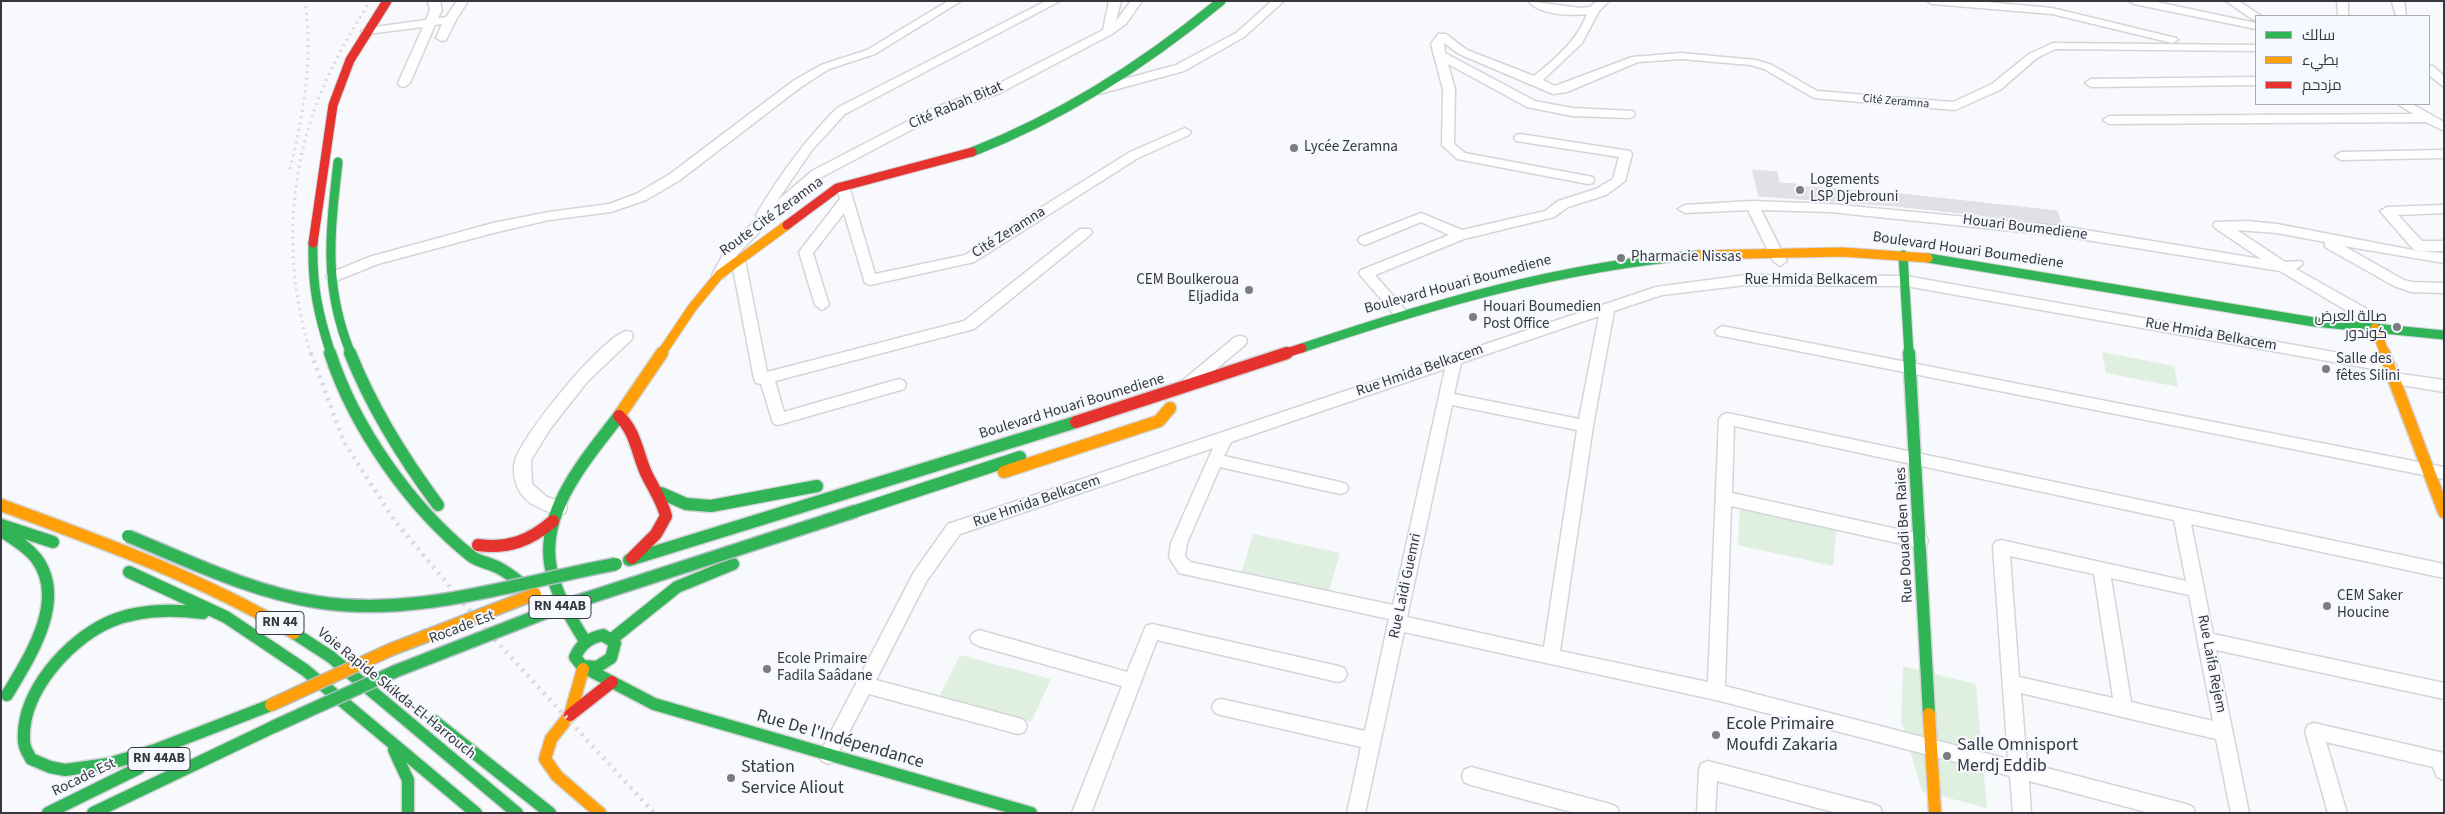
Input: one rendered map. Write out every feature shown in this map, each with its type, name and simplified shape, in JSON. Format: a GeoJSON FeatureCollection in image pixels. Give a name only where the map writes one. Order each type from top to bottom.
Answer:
{"type":"FeatureCollection","features":[{"type":"Feature","properties":{"kind":"main road"},"geometry":{"type":"LineString","coordinates":[[346,104],[373,30],[387,1]]}},
{"type":"Feature","properties":{"kind":"main road"},"geometry":{"type":"LineString","coordinates":[[396,1],[350,60],[333,105],[312,253],[311,276],[317,313],[339,374],[393,469],[410,492],[444,532],[475,558],[498,568],[572,620]]}},
{"type":"Feature","properties":{"kind":"main road","name":"Route Cité Zeramna"},"geometry":{"type":"LineString","coordinates":[[585,641],[572,620],[550,565],[548,545],[556,515],[587,462],[681,323],[719,275],[843,186],[857,180],[957,157],[995,144],[1028,129],[1150,57],[1216,3]]}},
{"type":"Feature","properties":{"kind":"main road"},"geometry":{"type":"LineString","coordinates":[[340,146],[331,229],[334,305],[340,327],[383,423],[401,455],[446,514]]}},
{"type":"Feature","properties":{"kind":"main road","name":"Boulevard Houari Boumediene"},"geometry":{"type":"LineString","coordinates":[[629,560],[1181,389],[1402,314],[1515,282],[1600,265],[1699,254],[1778,257],[1884,252],[1904,259],[1984,266],[2267,315],[2374,328],[2444,334]]}},
{"type":"Feature","properties":{"kind":"main road","name":"Boulevard Houari Boumediene"},"geometry":{"type":"LineString","coordinates":[[1707,267],[1778,257]]}},
{"type":"Feature","properties":{"kind":"main road","name":"Rue Douadi Ben Raies"},"geometry":{"type":"LineString","coordinates":[[1904,259],[1935,813]]}},
{"type":"Feature","properties":{"kind":"main road"},"geometry":{"type":"LineString","coordinates":[[2374,328],[2436,471],[2444,512]]}},
{"type":"Feature","properties":{"kind":"main road","name":"Boulevard Houari Boumediene"},"geometry":{"type":"LineString","coordinates":[[2374,328],[2444,346]]}},
{"type":"Feature","properties":{"kind":"main road","name":"Boulevard Houari Boumediene"},"geometry":{"type":"LineString","coordinates":[[612,640],[667,593],[688,581],[744,560],[1159,421],[1175,406],[856,511]]}},
{"type":"Feature","properties":{"kind":"main road"},"geometry":{"type":"LineString","coordinates":[[619,416],[630,426],[645,469],[660,493],[666,516],[656,534],[629,560]]}},
{"type":"Feature","properties":{"kind":"main road"},"geometry":{"type":"LineString","coordinates":[[851,479],[863,478],[879,481]]}},
{"type":"Feature","properties":{"kind":"main road"},"geometry":{"type":"LineString","coordinates":[[660,493],[686,504],[711,506],[832,482]]}},
{"type":"Feature","properties":{"kind":"main road"},"geometry":{"type":"LineString","coordinates":[[1,504],[85,523]]}},
{"type":"Feature","properties":{"kind":"main road","name":"Voie Rapide Skikda-El-Harrouch"},"geometry":{"type":"LineString","coordinates":[[1,504],[112,545],[207,584],[259,610],[331,657],[517,813]]}},
{"type":"Feature","properties":{"kind":"main road","name":"Rocade Est"},"geometry":{"type":"LineString","coordinates":[[93,813],[396,671],[534,616],[856,511]]}},
{"type":"Feature","properties":{"kind":"main road"},"geometry":{"type":"LineString","coordinates":[[498,568],[491,556],[475,542],[500,548],[512,547],[535,537],[556,515]]}},
{"type":"Feature","properties":{"kind":"main road"},"geometry":{"type":"LineString","coordinates":[[1,525],[65,547]]}},
{"type":"Feature","properties":{"kind":"main road"},"geometry":{"type":"LineString","coordinates":[[1,532],[32,551],[45,571],[50,598],[40,634],[1,705]]}},
{"type":"Feature","properties":{"kind":"main road","name":"RN 44"},"geometry":{"type":"LineString","coordinates":[[124,534],[273,592],[317,602],[357,607],[391,607],[432,602],[616,564]]}},
{"type":"Feature","properties":{"kind":"main road","name":"Rocade Est"},"geometry":{"type":"LineString","coordinates":[[48,813],[271,705],[398,647],[629,560]]}},
{"type":"Feature","properties":{"kind":"main road","name":"RN 44"},"geometry":{"type":"LineString","coordinates":[[117,567],[160,585],[226,617],[305,670],[476,813]]}},
{"type":"Feature","properties":{"kind":"main road"},"geometry":{"type":"LineString","coordinates":[[226,617],[184,609],[162,608],[136,613],[105,624],[74,641],[45,668],[28,688],[16,712],[12,736],[19,751],[36,762],[63,770],[108,765],[271,705]]}},
{"type":"Feature","properties":{"kind":"main road"},"geometry":{"type":"LineString","coordinates":[[586,669],[576,662],[576,651],[585,641],[603,636],[612,640],[615,652],[641,698]]}},
{"type":"Feature","properties":{"kind":"main road"},"geometry":{"type":"LineString","coordinates":[[586,669],[608,662],[615,652]]}},
{"type":"Feature","properties":{"kind":"main road"},"geometry":{"type":"LineString","coordinates":[[331,657],[406,703]]}},
{"type":"Feature","properties":{"kind":"main road"},"geometry":{"type":"LineString","coordinates":[[570,715],[586,669]]}},
{"type":"Feature","properties":{"kind":"main road","name":"Rue De l'Indépendance"},"geometry":{"type":"LineString","coordinates":[[586,669],[641,698],[663,706],[1031,813]]}},
{"type":"Feature","properties":{"kind":"main road"},"geometry":{"type":"LineString","coordinates":[[600,813],[557,776],[544,759],[551,739],[570,715],[612,682]]}},
{"type":"Feature","properties":{"kind":"main road"},"geometry":{"type":"LineString","coordinates":[[426,716],[550,813]]}},
{"type":"Feature","properties":{"kind":"main road"},"geometry":{"type":"LineString","coordinates":[[379,732],[405,766],[409,788],[408,813]]}},
{"type":"Feature","properties":{"kind":"main road"},"geometry":{"type":"LineString","coordinates":[[106,813],[126,797]]}},
{"type":"Feature","properties":{"kind":"street"},"geometry":{"type":"LineString","coordinates":[[404,82],[436,10],[434,1]]}},
{"type":"Feature","properties":{"kind":"street"},"geometry":{"type":"LineString","coordinates":[[442,38],[450,20],[463,1]]}},
{"type":"Feature","properties":{"kind":"street"},"geometry":{"type":"LineString","coordinates":[[333,277],[374,260],[493,228],[549,216],[611,208],[641,197],[675,176],[797,84],[825,67],[871,52],[956,1]]}},
{"type":"Feature","properties":{"kind":"street","name":"Cité Rabah Bitat"},"geometry":{"type":"LineString","coordinates":[[758,224],[776,191],[826,126],[841,111],[1055,1]]}},
{"type":"Feature","properties":{"kind":"street"},"geometry":{"type":"LineString","coordinates":[[1108,31],[1115,1]]}},
{"type":"Feature","properties":{"kind":"street","name":"Cité Rabah Bitat"},"geometry":{"type":"LineString","coordinates":[[719,275],[731,252],[758,224],[817,174],[937,111],[996,90],[1061,58],[1122,22],[1137,1]]}},
{"type":"Feature","properties":{"kind":"street"},"geometry":{"type":"LineString","coordinates":[[1095,91],[1180,68],[1240,35],[1279,1]]}},
{"type":"Feature","properties":{"kind":"street"},"geometry":{"type":"LineString","coordinates":[[1533,1],[1549,9],[1594,10]]}},
{"type":"Feature","properties":{"kind":"street"},"geometry":{"type":"LineString","coordinates":[[1535,81],[1567,55],[1589,26],[1594,10],[1604,1]]}},
{"type":"Feature","properties":{"kind":"street"},"geometry":{"type":"LineString","coordinates":[[1932,1],[2052,11],[2202,47]]}},
{"type":"Feature","properties":{"kind":"street"},"geometry":{"type":"LineString","coordinates":[[2134,1],[2255,26]]}},
{"type":"Feature","properties":{"kind":"street"},"geometry":{"type":"LineString","coordinates":[[2231,1],[2255,15]]}},
{"type":"Feature","properties":{"kind":"street"},"geometry":{"type":"LineString","coordinates":[[2342,1],[2343,15]]}},
{"type":"Feature","properties":{"kind":"street"},"geometry":{"type":"LineString","coordinates":[[2398,1],[2401,15]]}},
{"type":"Feature","properties":{"kind":"street"},"geometry":{"type":"LineString","coordinates":[[373,30],[450,20]]}},
{"type":"Feature","properties":{"kind":"street","name":"Cité Zeramna"},"geometry":{"type":"LineString","coordinates":[[1440,55],[1437,44],[1442,36],[1463,52],[1553,90],[1563,89],[1636,59],[1702,57],[1752,62],[1768,67],[1814,94],[1954,106],[1996,87],[2033,56],[2053,46],[2255,48]]}},
{"type":"Feature","properties":{"kind":"street"},"geometry":{"type":"LineString","coordinates":[[1440,55],[1531,104],[1572,112],[1628,114]]}},
{"type":"Feature","properties":{"kind":"street"},"geometry":{"type":"LineString","coordinates":[[1440,55],[1449,89],[1448,145],[1461,156],[1588,180]]}},
{"type":"Feature","properties":{"kind":"street"},"geometry":{"type":"LineString","coordinates":[[2430,69],[2444,83]]}},
{"type":"Feature","properties":{"kind":"street"},"geometry":{"type":"LineString","coordinates":[[2091,83],[2255,81]]}},
{"type":"Feature","properties":{"kind":"street"},"geometry":{"type":"LineString","coordinates":[[2406,105],[2444,127]]}},
{"type":"Feature","properties":{"kind":"street"},"geometry":{"type":"LineString","coordinates":[[2109,120],[2427,118]]}},
{"type":"Feature","properties":{"kind":"street","name":"Cité Zeramna"},"geometry":{"type":"LineString","coordinates":[[843,186],[870,280],[969,259],[1134,154],[1184,132]]}},
{"type":"Feature","properties":{"kind":"street"},"geometry":{"type":"LineString","coordinates":[[1402,314],[1366,273],[1461,235],[1549,214],[1563,204],[1601,192],[1619,181],[1626,154],[1520,138]]}},
{"type":"Feature","properties":{"kind":"street"},"geometry":{"type":"LineString","coordinates":[[2340,156],[2444,154]]}},
{"type":"Feature","properties":{"kind":"street"},"geometry":{"type":"LineString","coordinates":[[822,304],[806,252],[847,200]]}},
{"type":"Feature","properties":{"kind":"street"},"geometry":{"type":"LineString","coordinates":[[1752,205],[1778,257]]}},
{"type":"Feature","properties":{"kind":"street","name":"Houari Boumediene"},"geometry":{"type":"LineString","coordinates":[[1684,209],[1752,205],[1830,208],[2061,231],[2290,266]]}},
{"type":"Feature","properties":{"kind":"street"},"geometry":{"type":"LineString","coordinates":[[2444,209],[2387,210],[2418,246],[2444,246]]}},
{"type":"Feature","properties":{"kind":"street"},"geometry":{"type":"LineString","coordinates":[[1365,240],[1421,217],[1461,235]]}},
{"type":"Feature","properties":{"kind":"street"},"geometry":{"type":"LineString","coordinates":[[2290,266],[2220,225],[2235,225],[2316,236],[2370,249],[2444,258]]}},
{"type":"Feature","properties":{"kind":"street"},"geometry":{"type":"LineString","coordinates":[[2235,225],[2374,328]]}},
{"type":"Feature","properties":{"kind":"street"},"geometry":{"type":"LineString","coordinates":[[738,260],[761,380],[968,325],[1085,232]]}},
{"type":"Feature","properties":{"kind":"street"},"geometry":{"type":"LineString","coordinates":[[2316,236],[2399,283],[2411,287],[2444,288]]}},
{"type":"Feature","properties":{"kind":"street","name":"Rue Hmida Belkacem"},"geometry":{"type":"LineString","coordinates":[[828,755],[920,577],[954,529],[1662,290],[1746,280],[1906,281],[2392,373],[2444,386]]}},
{"type":"Feature","properties":{"kind":"street"},"geometry":{"type":"LineString","coordinates":[[1551,656],[1585,426],[1608,307]]}},
{"type":"Feature","properties":{"kind":"street"},"geometry":{"type":"LineString","coordinates":[[1722,331],[2436,471]]}},
{"type":"Feature","properties":{"kind":"street"},"geometry":{"type":"LineString","coordinates":[[556,515],[530,494],[520,474],[523,460],[577,381],[626,336]]}},
{"type":"Feature","properties":{"kind":"street"},"geometry":{"type":"LineString","coordinates":[[1181,389],[1240,341]]}},
{"type":"Feature","properties":{"kind":"street","name":"Rue Laidi Guemri"},"geometry":{"type":"LineString","coordinates":[[1356,813],[1454,360]]}},
{"type":"Feature","properties":{"kind":"street"},"geometry":{"type":"LineString","coordinates":[[767,378],[778,419],[900,385]]}},
{"type":"Feature","properties":{"kind":"street"},"geometry":{"type":"LineString","coordinates":[[1445,398],[1585,426]]}},
{"type":"Feature","properties":{"kind":"street"},"geometry":{"type":"LineString","coordinates":[[1716,692],[1727,419],[2444,571]]}},
{"type":"Feature","properties":{"kind":"street"},"geometry":{"type":"LineString","coordinates":[[1224,439],[1179,543],[1177,557],[1185,568],[1551,656],[1716,692],[2186,813]]}},
{"type":"Feature","properties":{"kind":"street"},"geometry":{"type":"LineString","coordinates":[[1215,460],[1340,488]]}},
{"type":"Feature","properties":{"kind":"street"},"geometry":{"type":"LineString","coordinates":[[1724,498],[1920,541]]}},
{"type":"Feature","properties":{"kind":"street","name":"Rue Laifa Rejem"},"geometry":{"type":"LineString","coordinates":[[2181,515],[2240,813]]}},
{"type":"Feature","properties":{"kind":"street"},"geometry":{"type":"LineString","coordinates":[[2022,813],[2001,547],[2196,590]]}},
{"type":"Feature","properties":{"kind":"street"},"geometry":{"type":"LineString","coordinates":[[2101,568],[2123,708]]}},
{"type":"Feature","properties":{"kind":"street"},"geometry":{"type":"LineString","coordinates":[[1081,813],[1152,631],[1338,674]]}},
{"type":"Feature","properties":{"kind":"street"},"geometry":{"type":"LineString","coordinates":[[979,638],[1133,681]]}},
{"type":"Feature","properties":{"kind":"street"},"geometry":{"type":"LineString","coordinates":[[2206,640],[2444,691]]}},
{"type":"Feature","properties":{"kind":"street"},"geometry":{"type":"LineString","coordinates":[[2011,683],[2224,732]]}},
{"type":"Feature","properties":{"kind":"street"},"geometry":{"type":"LineString","coordinates":[[864,685],[1018,726]]}},
{"type":"Feature","properties":{"kind":"street"},"geometry":{"type":"LineString","coordinates":[[1221,706],[1372,741]]}},
{"type":"Feature","properties":{"kind":"street"},"geometry":{"type":"LineString","coordinates":[[2338,813],[2314,731],[2440,760],[2444,771]]}},
{"type":"Feature","properties":{"kind":"street"},"geometry":{"type":"LineString","coordinates":[[1706,811],[1708,770],[1873,813]]}},
{"type":"Feature","properties":{"kind":"street"},"geometry":{"type":"LineString","coordinates":[[1471,776],[1610,813]]}},
{"type":"Feature","properties":{"kind":"green space"},"geometry":{"type":"Polygon","coordinates":[[[2102,352],[2174,366],[2178,387],[2106,373],[2102,352]]]}},
{"type":"Feature","properties":{"kind":"green space"},"geometry":{"type":"Polygon","coordinates":[[[1740,505],[1837,528],[1833,566],[1738,545],[1740,505]]]}},
{"type":"Feature","properties":{"kind":"green space"},"geometry":{"type":"Polygon","coordinates":[[[1253,534],[1340,553],[1328,595],[1241,574],[1253,534]]]}},
{"type":"Feature","properties":{"kind":"green space"},"geometry":{"type":"Polygon","coordinates":[[[960,655],[1051,679],[1031,722],[939,697],[960,655]]]}},
{"type":"Feature","properties":{"kind":"green space","name":"Salle Omnisport Merdj Eddib"},"geometry":{"type":"Polygon","coordinates":[[[1903,666],[1976,684],[1987,808],[1922,791],[1901,721],[1903,666]]]}},
{"type":"Feature","properties":{"kind":"building"},"geometry":{"type":"Polygon","coordinates":[[[1753,170],[1777,172],[1779,183],[1796,184],[1796,186],[1892,193],[2057,211],[2061,224],[1896,206],[1759,196],[1753,170]]]}},
{"type":"Feature","properties":{"kind":"railway"},"geometry":{"type":"LineString","coordinates":[[290,169],[306,85],[308,44],[305,1]]}},
{"type":"Feature","properties":{"kind":"railway"},"geometry":{"type":"LineString","coordinates":[[311,354],[296,290],[293,257],[293,224],[301,158],[309,126],[325,83],[343,47],[370,1]]}},
{"type":"Feature","properties":{"kind":"railway"},"geometry":{"type":"LineString","coordinates":[[311,353],[344,442],[394,520],[486,630],[654,813]]}},
{"type":"Feature","properties":{"kind":"traffic: fast"},"geometry":{"type":"LineString","coordinates":[[972,152],[1006,139],[1039,123],[1103,88],[1164,47],[1221,1]]}},
{"type":"Feature","properties":{"kind":"traffic: fast"},"geometry":{"type":"LineString","coordinates":[[338,162],[330,259],[333,298],[337,317],[356,367],[379,415],[422,484],[438,505]]}},
{"type":"Feature","properties":{"kind":"traffic: fast"},"geometry":{"type":"LineString","coordinates":[[313,243],[312,280],[320,319],[333,361],[374,443],[399,480],[425,512],[451,538],[474,558],[503,570],[527,588]]}},
{"type":"Feature","properties":{"kind":"traffic: fast"},"geometry":{"type":"LineString","coordinates":[[1302,348],[1448,301],[1547,276],[1647,259],[1698,255]]}},
{"type":"Feature","properties":{"kind":"traffic: fast"},"geometry":{"type":"LineString","coordinates":[[1903,255],[1929,714]]}},
{"type":"Feature","properties":{"kind":"traffic: fast"},"geometry":{"type":"LineString","coordinates":[[1928,258],[1992,267],[2314,322],[2444,335]]}},
{"type":"Feature","properties":{"kind":"traffic: fast"},"geometry":{"type":"LineString","coordinates":[[585,641],[562,601],[553,579],[549,557],[550,538],[554,519],[572,482],[595,447],[619,416]]}},
{"type":"Feature","properties":{"kind":"traffic: fast"},"geometry":{"type":"LineString","coordinates":[[629,560],[1076,422]]}},
{"type":"Feature","properties":{"kind":"traffic: fast"},"geometry":{"type":"LineString","coordinates":[[856,511],[1020,457]]}},
{"type":"Feature","properties":{"kind":"traffic: fast"},"geometry":{"type":"LineString","coordinates":[[661,493],[686,504],[711,506],[817,486]]}},
{"type":"Feature","properties":{"kind":"traffic: fast"},"geometry":{"type":"LineString","coordinates":[[273,727],[396,671],[560,607],[856,511]]}},
{"type":"Feature","properties":{"kind":"traffic: fast"},"geometry":{"type":"LineString","coordinates":[[1,525],[53,542]]}},
{"type":"Feature","properties":{"kind":"traffic: fast"},"geometry":{"type":"LineString","coordinates":[[6,534],[27,548],[39,562],[47,584],[48,600],[40,634],[24,667],[7,695]]}},
{"type":"Feature","properties":{"kind":"traffic: fast"},"geometry":{"type":"LineString","coordinates":[[128,536],[245,583],[292,597],[347,605],[377,606],[436,601],[616,564]]}},
{"type":"Feature","properties":{"kind":"traffic: fast"},"geometry":{"type":"LineString","coordinates":[[612,639],[677,587],[733,564]]}},
{"type":"Feature","properties":{"kind":"traffic: fast"},"geometry":{"type":"LineString","coordinates":[[129,572],[226,617],[305,670],[476,813]]}},
{"type":"Feature","properties":{"kind":"traffic: fast"},"geometry":{"type":"LineString","coordinates":[[203,613],[167,610],[132,615],[109,622],[79,641],[50,671],[30,707],[25,724],[24,741],[31,759],[50,767],[65,770],[108,764],[155,750],[271,705]]}},
{"type":"Feature","properties":{"kind":"traffic: fast"},"geometry":{"type":"LineString","coordinates":[[294,633],[331,657],[517,813]]}},
{"type":"Feature","properties":{"kind":"traffic: fast"},"geometry":{"type":"LineString","coordinates":[[603,635],[615,643],[611,658],[602,665],[592,668],[587,668],[578,663],[575,657],[582,645],[593,638],[603,635]]}},
{"type":"Feature","properties":{"kind":"traffic: fast"},"geometry":{"type":"LineString","coordinates":[[589,670],[654,704],[1031,813]]}},
{"type":"Feature","properties":{"kind":"traffic: fast"},"geometry":{"type":"LineString","coordinates":[[434,721],[550,813]]}},
{"type":"Feature","properties":{"kind":"traffic: fast"},"geometry":{"type":"LineString","coordinates":[[93,813],[273,727]]}},
{"type":"Feature","properties":{"kind":"traffic: fast"},"geometry":{"type":"LineString","coordinates":[[394,750],[403,765],[408,780],[408,813]]}},
{"type":"Feature","properties":{"kind":"traffic: fast"},"geometry":{"type":"LineString","coordinates":[[48,813],[139,768]]}},
{"type":"Feature","properties":{"kind":"traffic: slow"},"geometry":{"type":"LineString","coordinates":[[619,416],[692,308],[719,275],[787,225]]}},
{"type":"Feature","properties":{"kind":"traffic: slow"},"geometry":{"type":"LineString","coordinates":[[1698,255],[1842,252],[1928,258]]}},
{"type":"Feature","properties":{"kind":"traffic: slow"},"geometry":{"type":"LineString","coordinates":[[2375,328],[2444,512]]}},
{"type":"Feature","properties":{"kind":"traffic: slow"},"geometry":{"type":"LineString","coordinates":[[1004,472],[1159,421],[1170,408]]}},
{"type":"Feature","properties":{"kind":"traffic: slow"},"geometry":{"type":"LineString","coordinates":[[1,505],[114,546],[188,577],[259,612],[294,633]]}},
{"type":"Feature","properties":{"kind":"traffic: slow"},"geometry":{"type":"LineString","coordinates":[[271,705],[390,650],[535,594]]}},
{"type":"Feature","properties":{"kind":"traffic: slow"},"geometry":{"type":"LineString","coordinates":[[583,669],[570,715],[551,739],[545,759],[557,776],[600,813]]}},
{"type":"Feature","properties":{"kind":"traffic: slow"},"geometry":{"type":"LineString","coordinates":[[1929,714],[1935,813]]}},
{"type":"Feature","properties":{"kind":"traffic: jam"},"geometry":{"type":"LineString","coordinates":[[313,243],[333,105],[350,60],[387,1]]}},
{"type":"Feature","properties":{"kind":"traffic: jam"},"geometry":{"type":"LineString","coordinates":[[787,225],[837,188],[972,152]]}},
{"type":"Feature","properties":{"kind":"traffic: jam"},"geometry":{"type":"LineString","coordinates":[[1076,422],[1302,348]]}},
{"type":"Feature","properties":{"kind":"traffic: jam"},"geometry":{"type":"LineString","coordinates":[[619,416],[633,434],[645,471],[660,498],[666,516],[656,534],[632,558]]}},
{"type":"Feature","properties":{"kind":"traffic: jam"},"geometry":{"type":"LineString","coordinates":[[478,545],[489,547],[509,546],[528,539],[553,521]]}},
{"type":"Feature","properties":{"kind":"traffic: jam"},"geometry":{"type":"LineString","coordinates":[[570,715],[612,682]]}},
{"type":"Feature","properties":{"kind":"place","name":"Lycée Zeramna"},"geometry":{"type":"Point","coordinates":[1294,148]}},
{"type":"Feature","properties":{"kind":"place","name":"Logements LSP Djebrouni"},"geometry":{"type":"Point","coordinates":[1800,190]}},
{"type":"Feature","properties":{"kind":"place","name":"Pharmacie Nissas"},"geometry":{"type":"Point","coordinates":[1621,258]}},
{"type":"Feature","properties":{"kind":"place","name":"CEM Boulkeroua Eljadida"},"geometry":{"type":"Point","coordinates":[1249,290]}},
{"type":"Feature","properties":{"kind":"place","name":"Houari Boumedien Post Office"},"geometry":{"type":"Point","coordinates":[1473,317]}},
{"type":"Feature","properties":{"kind":"place","name":"صالة العرض كوندور"},"geometry":{"type":"Point","coordinates":[2397,327]}},
{"type":"Feature","properties":{"kind":"place","name":"Salle des fêtes Silini"},"geometry":{"type":"Point","coordinates":[2326,369]}},
{"type":"Feature","properties":{"kind":"place","name":"CEM Saker Houcine"},"geometry":{"type":"Point","coordinates":[2327,606]}},
{"type":"Feature","properties":{"kind":"place","name":"Ecole Primaire Fadila Saâdane"},"geometry":{"type":"Point","coordinates":[767,669]}},
{"type":"Feature","properties":{"kind":"place","name":"Ecole Primaire Moufdi Zakaria"},"geometry":{"type":"Point","coordinates":[1716,735]}},
{"type":"Feature","properties":{"kind":"place","name":"Salle Omnisport Merdj Eddib"},"geometry":{"type":"Point","coordinates":[1947,756]}},
{"type":"Feature","properties":{"kind":"place","name":"Station Service Aliout"},"geometry":{"type":"Point","coordinates":[731,778]}}]}
